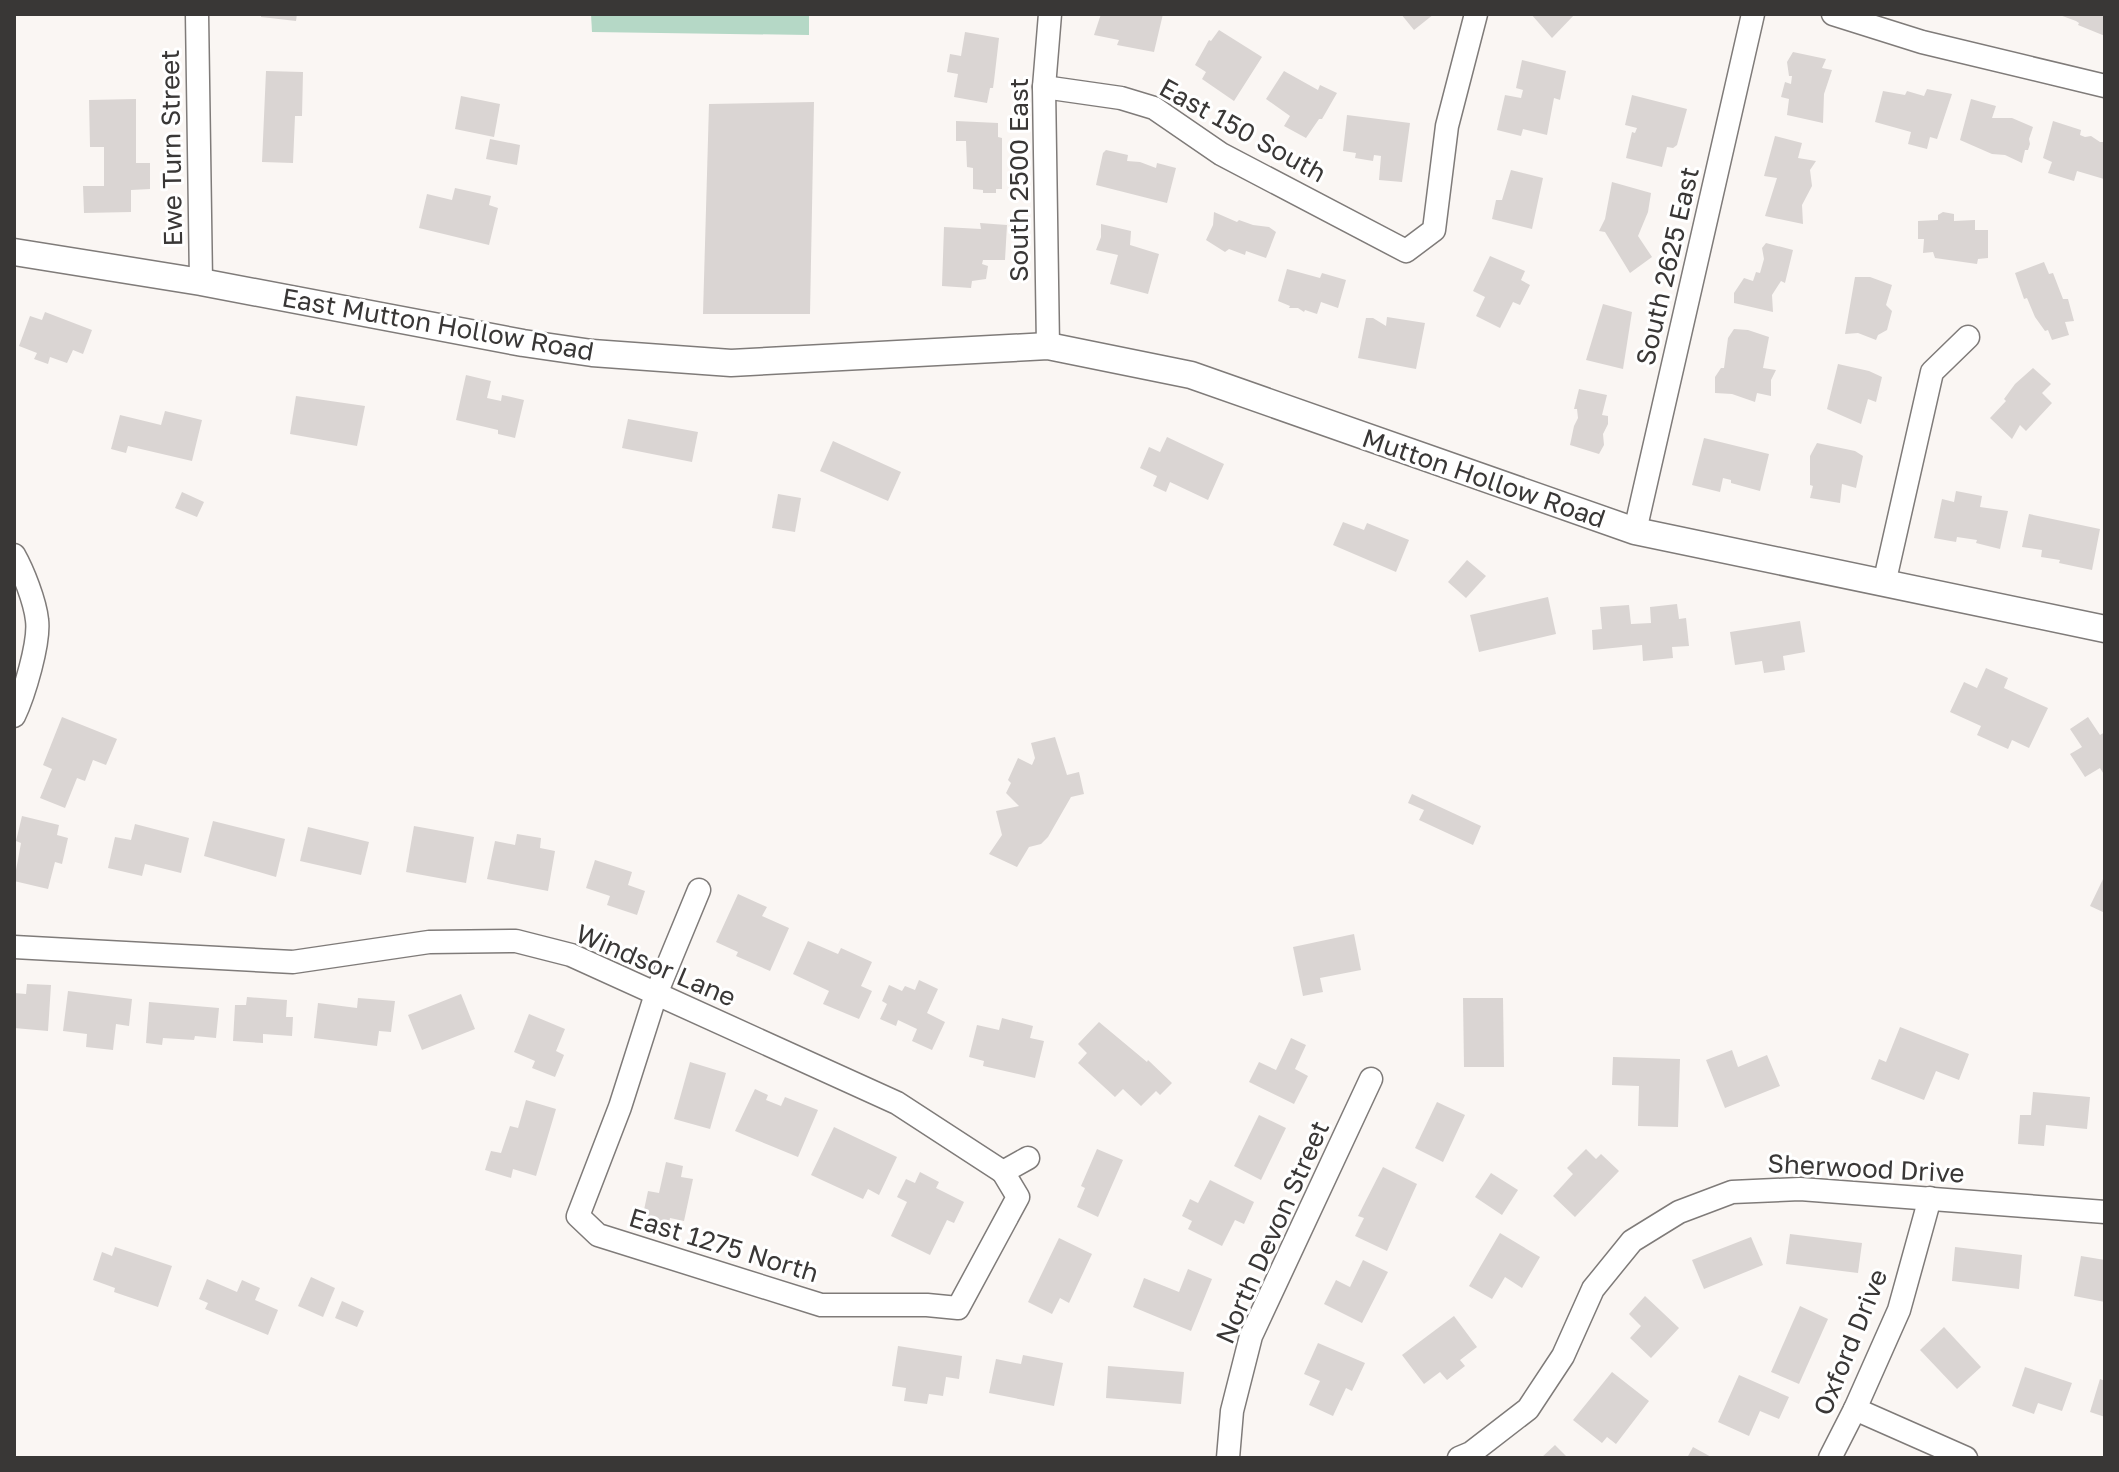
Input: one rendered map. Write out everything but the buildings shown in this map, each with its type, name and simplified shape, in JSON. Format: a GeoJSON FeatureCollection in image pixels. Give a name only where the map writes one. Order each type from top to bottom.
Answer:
{"type":"FeatureCollection","features":[{"type":"Feature","properties":{"kind":"street","name":"Ewe Turn Street"},"geometry":{"type":"LineString","coordinates":[[197,14],[201,282]]}},
{"type":"Feature","properties":{"kind":"street","name":"South 2500 East"},"geometry":{"type":"LineString","coordinates":[[1048,346],[1044,87],[1050,14]]}},
{"type":"Feature","properties":{"kind":"street","name":"East 150 South"},"geometry":{"type":"LineString","coordinates":[[1044,87],[1121,98],[1154,108],[1221,154],[1406,251],[1434,230],[1447,126],[1476,14]]}},
{"type":"Feature","properties":{"kind":"street","name":"South 2625 East"},"geometry":{"type":"LineString","coordinates":[[1635,531],[1753,14]]}},
{"type":"Feature","properties":{"kind":"street"},"geometry":{"type":"LineString","coordinates":[[1833,14],[1922,42],[2105,86]]}},
{"type":"Feature","properties":{"kind":"street","name":"East Mutton Hollow Road"},"geometry":{"type":"LineString","coordinates":[[14,252],[201,282],[523,343],[592,353],[731,363],[864,355]]}},
{"type":"Feature","properties":{"kind":"street"},"geometry":{"type":"LineString","coordinates":[[1884,584],[1932,372],[1968,337]]}},
{"type":"Feature","properties":{"kind":"street","name":"Mutton Hollow Road"},"geometry":{"type":"LineString","coordinates":[[864,355],[1048,346],[1191,375],[1635,531],[2105,629]]}},
{"type":"Feature","properties":{"kind":"street"},"geometry":{"type":"LineString","coordinates":[[14,555],[37,621],[26,691],[14,716]]}},
{"type":"Feature","properties":{"kind":"street"},"geometry":{"type":"LineString","coordinates":[[656,994],[699,890]]}},
{"type":"Feature","properties":{"kind":"street","name":"Windsor Lane"},"geometry":{"type":"LineString","coordinates":[[14,947],[293,962],[429,942],[516,941],[571,955],[897,1103],[1003,1172]]}},
{"type":"Feature","properties":{"kind":"street","name":"East 1275 North"},"geometry":{"type":"LineString","coordinates":[[656,994],[620,1107],[578,1216],[598,1235],[821,1305],[958,1308],[1018,1197],[1003,1172]]}},
{"type":"Feature","properties":{"kind":"street","name":"North Devon Street"},"geometry":{"type":"LineString","coordinates":[[1228,1458],[1232,1411],[1251,1336],[1371,1079]]}},
{"type":"Feature","properties":{"kind":"street"},"geometry":{"type":"LineString","coordinates":[[1003,1172],[1028,1158]]}},
{"type":"Feature","properties":{"kind":"street","name":"Sherwood Drive"},"geometry":{"type":"LineString","coordinates":[[1459,1458],[1471,1453],[1528,1409],[1563,1356],[1593,1289],[1632,1241],[1679,1212],[1732,1192],[1800,1189],[2105,1212]]}},
{"type":"Feature","properties":{"kind":"street","name":"Oxford Drive"},"geometry":{"type":"LineString","coordinates":[[1830,1458],[1899,1310],[1930,1198]]}},
{"type":"Feature","properties":{"kind":"street"},"geometry":{"type":"LineString","coordinates":[[1855,1409],[1966,1458]]}},
{"type":"Feature","properties":{"kind":"green space"},"geometry":{"type":"Polygon","coordinates":[[[591,14],[809,14],[809,35],[592,32],[591,14]]]}}]}
